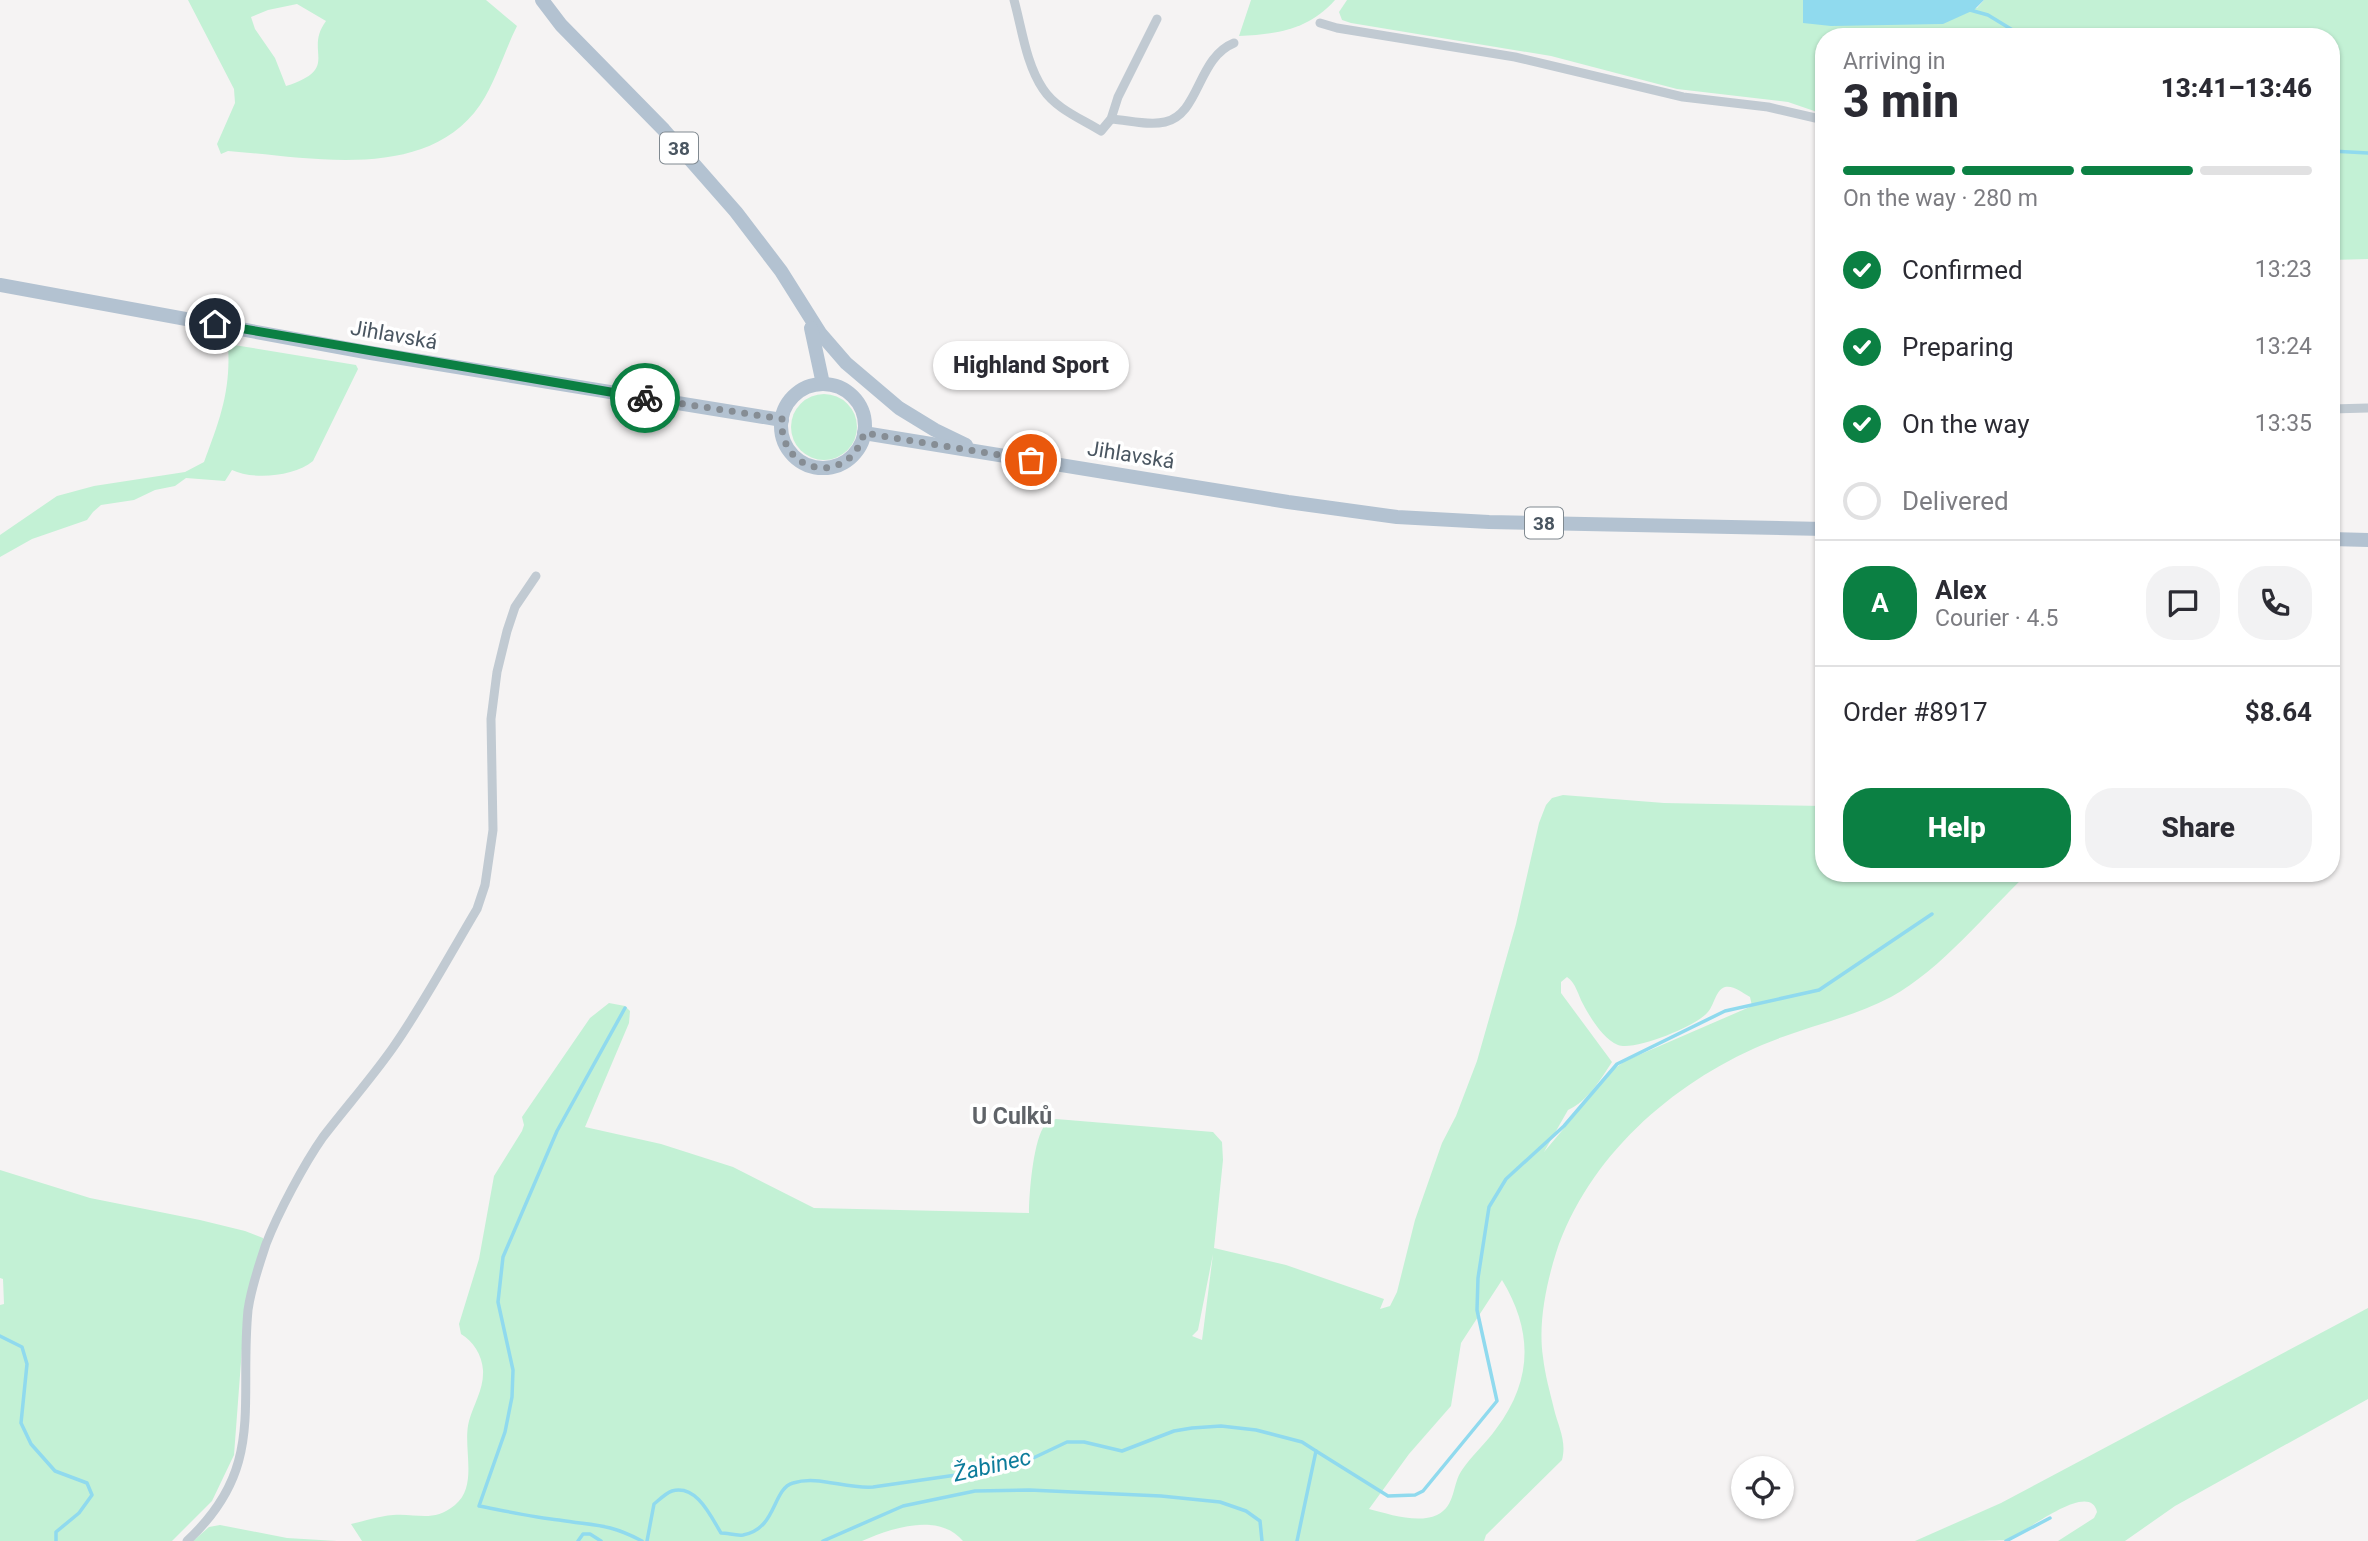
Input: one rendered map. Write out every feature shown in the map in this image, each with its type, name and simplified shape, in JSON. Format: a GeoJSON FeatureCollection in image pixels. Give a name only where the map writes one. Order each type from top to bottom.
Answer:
{"type":"FeatureCollection","features":[{"type":"Feature","properties":{"kind":"main road","name":"38"},"geometry":{"type":"LineString","coordinates":[[542,0],[561,25],[663,130],[736,212],[781,271],[803,307],[818,348],[823,384]]}},
{"type":"Feature","properties":{"kind":"main road","name":"Jihlavská"},"geometry":{"type":"LineString","coordinates":[[0,285],[370,353],[782,419]]}},
{"type":"Feature","properties":{"kind":"main road"},"geometry":{"type":"LineString","coordinates":[[803,307],[837,354],[881,395],[935,430],[974,448],[1000,455]]}},
{"type":"Feature","properties":{"kind":"main road"},"geometry":{"type":"LineString","coordinates":[[823,384],[839,387],[853,396],[862,409],[864,433],[859,447],[850,458],[831,467],[802,463],[787,447],[782,434],[786,405],[796,394],[809,386],[823,384]]}},
{"type":"Feature","properties":{"kind":"main road","name":"Jihlavská"},"geometry":{"type":"LineString","coordinates":[[864,433],[1397,517],[1815,529]]}},
{"type":"Feature","properties":{"kind":"main road"},"geometry":{"type":"LineString","coordinates":[[2340,539],[2368,540]]}},
{"type":"Feature","properties":{"kind":"street"},"geometry":{"type":"LineString","coordinates":[[1014,0],[1032,67],[1042,89],[1066,110],[1101,131],[1111,119],[1118,97],[1157,19]]}},
{"type":"Feature","properties":{"kind":"street"},"geometry":{"type":"LineString","coordinates":[[1320,23],[1515,57],[1683,97],[1768,107],[1815,118]]}},
{"type":"Feature","properties":{"kind":"street"},"geometry":{"type":"LineString","coordinates":[[1111,119],[1157,123],[1180,116],[1213,59],[1220,51],[1234,43]]}},
{"type":"Feature","properties":{"kind":"street"},"geometry":{"type":"LineString","coordinates":[[2340,409],[2368,408]]}},
{"type":"Feature","properties":{"kind":"street"},"geometry":{"type":"LineString","coordinates":[[187,1541],[206,1524],[226,1495],[242,1450],[247,1401],[248,1311],[251,1290],[281,1210],[322,1139],[368,1083],[399,1038],[477,909],[485,885],[493,830],[491,719],[498,672],[515,607],[536,576]]}},
{"type":"Feature","properties":{"kind":"green space"},"geometry":{"type":"Polygon","coordinates":[[[188,0],[486,0],[517,26],[491,86],[480,105],[457,130],[429,146],[398,155],[364,160],[329,160],[228,151],[221,154],[217,144],[235,103],[234,89],[188,0]],[[297,4],[268,10],[251,17],[255,29],[275,58],[286,86],[313,73],[317,66],[320,32],[326,21],[297,4]]]}},
{"type":"Feature","properties":{"kind":"green space"},"geometry":{"type":"Polygon","coordinates":[[[1251,0],[1335,0],[1303,24],[1279,32],[1239,36],[1251,0]]]}},
{"type":"Feature","properties":{"kind":"green space"},"geometry":{"type":"Polygon","coordinates":[[[1347,0],[1803,0],[1803,22],[1977,8],[1984,0],[2368,0],[2368,259],[2340,260],[2340,28],[1815,28],[1815,111],[1788,102],[1677,89],[1551,56],[1351,23],[1342,20],[1339,12],[1347,0]]]}},
{"type":"Feature","properties":{"kind":"green space"},"geometry":{"type":"Polygon","coordinates":[[[228,344],[356,365],[358,369],[313,461],[284,474],[261,476],[232,470],[225,481],[186,478],[175,486],[155,490],[134,500],[101,505],[87,520],[32,539],[0,557],[0,535],[57,496],[94,486],[185,472],[204,462],[226,391],[228,344]]]}},
{"type":"Feature","properties":{"kind":"green space"},"geometry":{"type":"Polygon","coordinates":[[[824,394],[837,397],[847,404],[854,414],[857,427],[854,440],[847,450],[837,457],[824,460],[811,457],[801,450],[794,440],[791,427],[794,414],[801,404],[811,397],[824,394]]]}},
{"type":"Feature","properties":{"kind":"green space"},"geometry":{"type":"Polygon","coordinates":[[[1563,795],[1664,803],[1815,806],[1815,882],[2019,882],[1946,956],[1910,985],[1876,1004],[1762,1045],[1728,1061],[1665,1103],[1611,1155],[1570,1218],[1556,1253],[1544,1305],[1543,1357],[1563,1440],[1562,1460],[1486,1535],[1484,1541],[963,1541],[953,1532],[941,1527],[914,1525],[887,1531],[862,1541],[362,1541],[351,1524],[388,1516],[432,1516],[447,1511],[462,1497],[468,1476],[467,1431],[480,1390],[483,1370],[479,1354],[461,1334],[459,1324],[479,1259],[494,1176],[522,1131],[522,1117],[590,1018],[609,1003],[625,1006],[630,1011],[629,1023],[585,1127],[661,1144],[733,1167],[814,1208],[1029,1213],[1037,1146],[1043,1128],[1056,1119],[1213,1132],[1222,1142],[1223,1160],[1214,1248],[1286,1265],[1384,1299],[1380,1309],[1390,1306],[1397,1292],[1415,1220],[1442,1143],[1456,1116],[1477,1061],[1546,805],[1552,798],[1563,795]],[[1567,977],[1561,982],[1561,993],[1612,1062],[1587,1096],[1568,1110],[1544,1152],[1614,1069],[1625,1061],[1752,1006],[1750,997],[1735,988],[1725,987],[1719,991],[1707,1013],[1690,1025],[1650,1041],[1618,1045],[1597,1027],[1567,977]],[[1213,1254],[1198,1330],[1192,1336],[1202,1340],[1213,1254]],[[1502,1280],[1461,1343],[1451,1406],[1409,1454],[1369,1509],[1421,1519],[1443,1511],[1451,1500],[1462,1470],[1508,1411],[1517,1392],[1524,1355],[1519,1318],[1502,1280]]]}},
{"type":"Feature","properties":{"kind":"green space"},"geometry":{"type":"Polygon","coordinates":[[[0,1170],[90,1198],[200,1220],[263,1238],[244,1322],[234,1455],[212,1501],[172,1541],[0,1541],[0,1305],[4,1304],[3,1279],[0,1278],[0,1170]]]}},
{"type":"Feature","properties":{"kind":"green space"},"geometry":{"type":"Polygon","coordinates":[[[2368,1308],[2368,1399],[2175,1506],[2125,1541],[2058,1541],[2094,1518],[2097,1512],[2092,1503],[2082,1502],[2056,1511],[2007,1540],[1915,1541],[2001,1503],[2368,1308]]]}},
{"type":"Feature","properties":{"kind":"green space"},"geometry":{"type":"Polygon","coordinates":[[[220,1525],[287,1538],[337,1541],[193,1541],[209,1527],[220,1525]]]}},
{"type":"Feature","properties":{"kind":"water"},"geometry":{"type":"Polygon","coordinates":[[[1803,0],[1984,0],[1974,10],[1943,24],[1831,26],[1803,23],[1803,0]]]}},
{"type":"Feature","properties":{"kind":"waterway"},"geometry":{"type":"LineString","coordinates":[[1970,10],[1988,15],[2009,28]]}},
{"type":"Feature","properties":{"kind":"waterway"},"geometry":{"type":"LineString","coordinates":[[2340,151],[2368,153]]}},
{"type":"Feature","properties":{"kind":"waterway"},"geometry":{"type":"LineString","coordinates":[[1316,1451],[1388,1496],[1415,1495],[1423,1491],[1497,1401],[1477,1310],[1478,1278],[1489,1207],[1506,1179],[1564,1126],[1617,1064],[1725,1011],[1819,990],[1932,914]]}},
{"type":"Feature","properties":{"kind":"waterway"},"geometry":{"type":"LineString","coordinates":[[625,1008],[557,1131],[503,1257],[498,1302],[513,1370],[512,1397],[505,1432],[479,1506],[601,1526],[642,1541]]}},
{"type":"Feature","properties":{"kind":"waterway","name":"Žabinec"},"geometry":{"type":"LineString","coordinates":[[0,1336],[22,1347],[27,1364],[21,1423],[31,1444],[55,1471],[87,1483],[92,1495],[79,1513],[56,1532],[56,1541]]}},
{"type":"Feature","properties":{"kind":"waterway","name":"Žabinec"},"geometry":{"type":"LineString","coordinates":[[647,1541],[654,1504],[672,1491],[681,1490],[696,1497],[721,1533],[743,1535],[762,1525],[781,1493],[793,1483],[822,1481],[873,1487],[991,1470],[1029,1460],[1067,1442],[1084,1442],[1122,1451],[1174,1431],[1221,1426],[1256,1430],[1302,1442],[1316,1451],[1297,1541]]}},
{"type":"Feature","properties":{"kind":"waterway"},"geometry":{"type":"LineString","coordinates":[[823,1541],[903,1506],[975,1491],[1029,1490],[1161,1496],[1220,1502],[1246,1511],[1260,1521],[1262,1541]]}},
{"type":"Feature","properties":{"kind":"waterway"},"geometry":{"type":"LineString","coordinates":[[2006,1541],[2050,1518]]}},
{"type":"Feature","properties":{"kind":"waterway","name":"Žabinec"},"geometry":{"type":"LineString","coordinates":[[578,1541],[583,1534],[590,1534],[601,1541]]}},
{"type":"Feature","properties":{"kind":"way so far"},"geometry":{"type":"LineString","coordinates":[[645,398],[782,419],[782,434],[787,447],[796,458],[809,466],[838,466],[855,453],[864,433],[1031,460]]}},
{"type":"Feature","properties":{"kind":"place","name":"Highland Sport"},"geometry":{"type":"Point","coordinates":[1031,460]}},
{"type":"Feature","properties":{"kind":"district","name":"U Culků"},"geometry":{"type":"Point","coordinates":[1012,1116]}},
{"type":"Feature","properties":{"kind":"route"},"geometry":{"type":"LineString","coordinates":[[215,324],[370,353],[645,398]]}}]}
